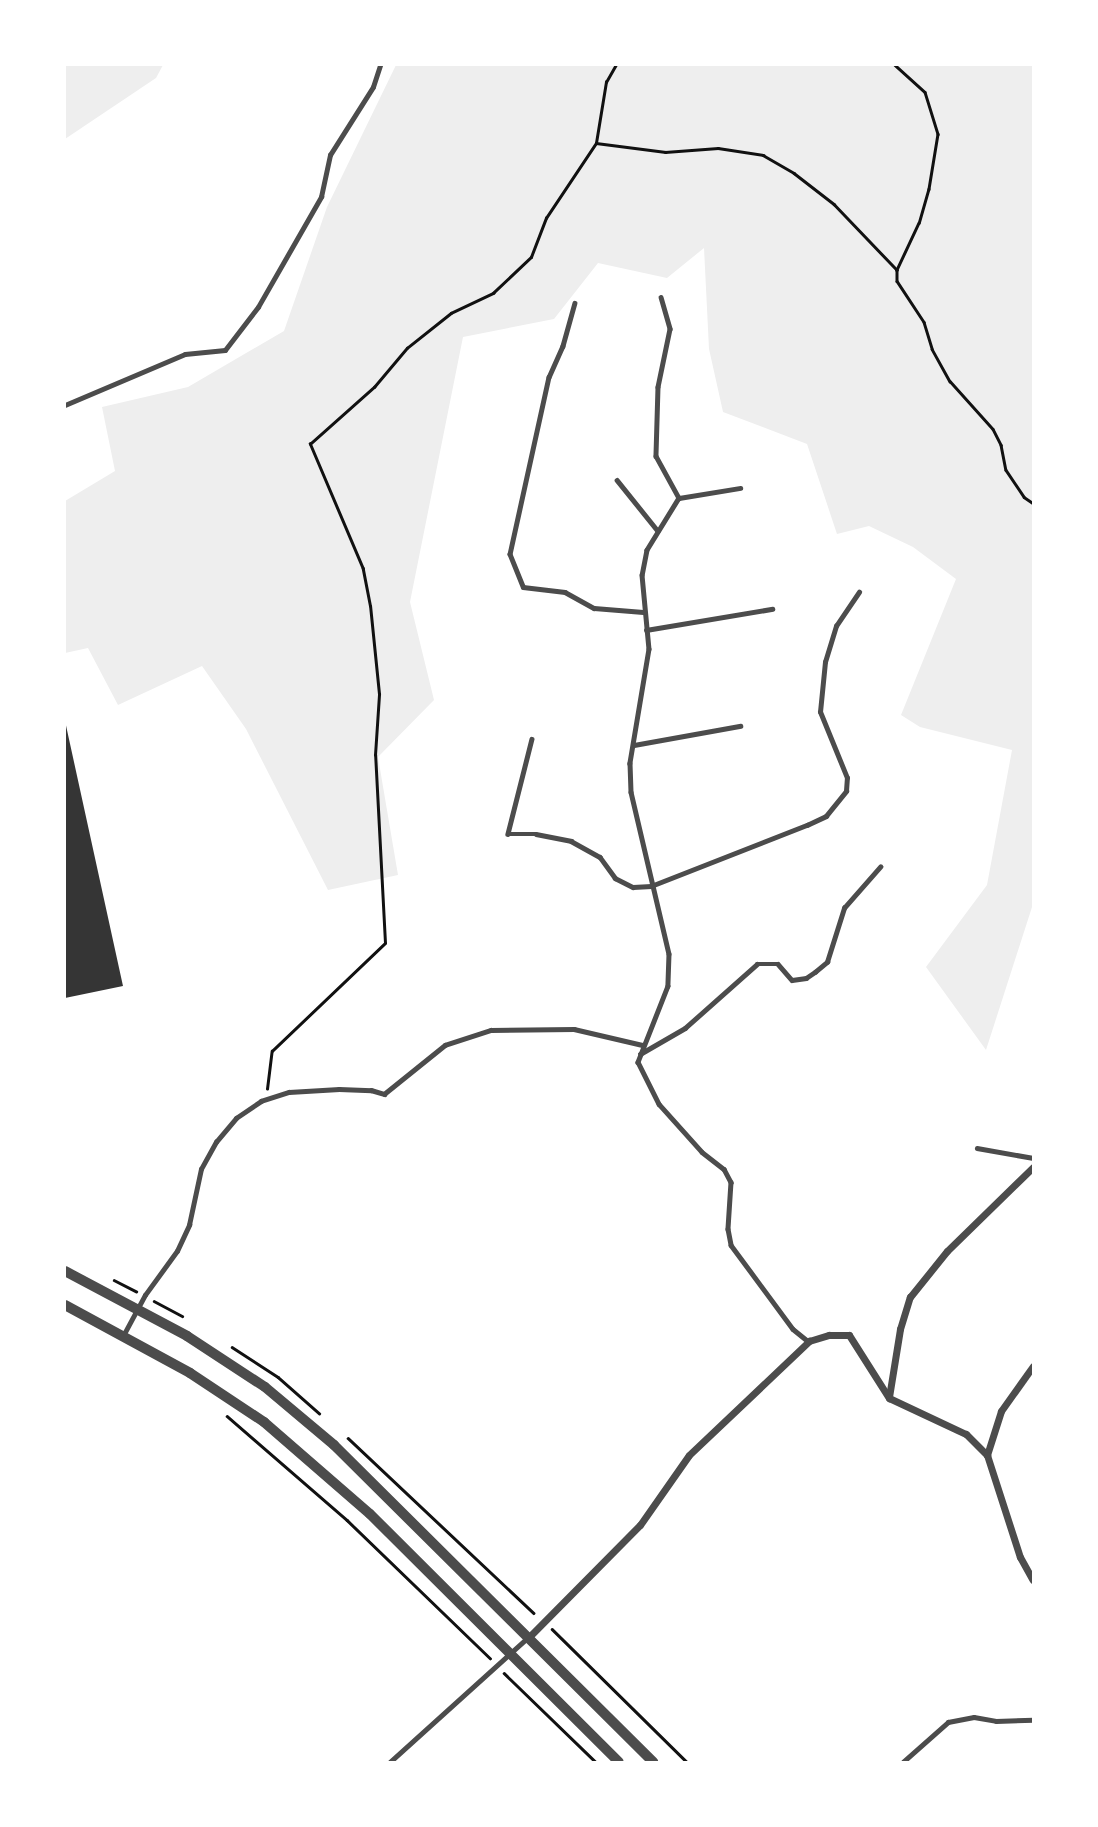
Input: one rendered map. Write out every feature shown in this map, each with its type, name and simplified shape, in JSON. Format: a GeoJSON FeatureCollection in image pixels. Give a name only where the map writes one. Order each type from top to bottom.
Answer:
{"type":"FeatureCollection","features":[{"type":"Feature","properties":{"kind":"street"},"geometry":{"type":"LineString","coordinates":[[889,1398],[900,1329],[910,1297],[947,1251],[1033,1167]]}},
{"type":"Feature","properties":{"kind":"street"},"geometry":{"type":"LineString","coordinates":[[65,1271],[138,1308],[265,1387],[315,1428],[653,1762]]}},
{"type":"Feature","properties":{"kind":"street"},"geometry":{"type":"LineString","coordinates":[[65,1305],[190,1373],[264,1422],[370,1514],[619,1762]]}},
{"type":"Feature","properties":{"kind":"street"},"geometry":{"type":"LineString","coordinates":[[528,1638],[640,1525],[689,1455],[809,1341],[829,1335],[849,1335],[889,1398],[967,1434],[987,1455],[1020,1557],[1033,1580]]}},
{"type":"Feature","properties":{"kind":"street"},"geometry":{"type":"LineString","coordinates":[[987,1455],[1000,1411],[1033,1366]]}},
{"type":"Feature","properties":{"kind":"lane"},"geometry":{"type":"LineString","coordinates":[[65,405],[185,354],[225,350],[258,307],[321,197],[330,155],[373,87],[380,65]]}},
{"type":"Feature","properties":{"kind":"lane"},"geometry":{"type":"LineString","coordinates":[[661,298],[670,329],[658,387],[656,456],[679,498]]}},
{"type":"Feature","properties":{"kind":"lane"},"geometry":{"type":"LineString","coordinates":[[575,303],[563,345],[548,377],[510,554],[523,587],[565,592],[594,607],[643,612]]}},
{"type":"Feature","properties":{"kind":"lane"},"geometry":{"type":"LineString","coordinates":[[617,480],[658,531]]}},
{"type":"Feature","properties":{"kind":"lane"},"geometry":{"type":"LineString","coordinates":[[740,488],[679,498],[647,550],[642,575],[643,612],[649,649],[645,688],[630,763],[631,792],[669,954],[668,986],[638,1062],[659,1104],[702,1152],[724,1169],[731,1182],[728,1229],[731,1245],[793,1329],[809,1341]]}},
{"type":"Feature","properties":{"kind":"lane"},"geometry":{"type":"LineString","coordinates":[[532,738],[508,834],[536,834],[571,841],[600,857],[615,878],[633,887],[651,886],[826,816],[846,791],[847,778],[820,712],[825,663],[836,626],[859,592]]}},
{"type":"Feature","properties":{"kind":"lane"},"geometry":{"type":"LineString","coordinates":[[646,629],[772,609]]}},
{"type":"Feature","properties":{"kind":"lane"},"geometry":{"type":"LineString","coordinates":[[634,745],[740,726]]}},
{"type":"Feature","properties":{"kind":"lane"},"geometry":{"type":"LineString","coordinates":[[639,1054],[685,1028],[757,964],[778,964],[792,980],[806,978],[815,972],[827,962],[844,908],[880,867]]}},
{"type":"Feature","properties":{"kind":"lane"},"geometry":{"type":"LineString","coordinates":[[124,1335],[138,1308],[177,1251],[189,1225],[201,1169],[216,1142],[236,1118],[265,1099],[289,1092],[339,1089],[371,1090],[384,1094],[445,1045],[491,1030],[574,1029],[643,1045]]}},
{"type":"Feature","properties":{"kind":"lane"},"geometry":{"type":"LineString","coordinates":[[976,1148],[1033,1158]]}},
{"type":"Feature","properties":{"kind":"lane"},"geometry":{"type":"LineString","coordinates":[[390,1762],[528,1638]]}},
{"type":"Feature","properties":{"kind":"lane"},"geometry":{"type":"LineString","coordinates":[[903,1762],[948,1722],[974,1717],[996,1721],[1033,1720]]}},
{"type":"Feature","properties":{"kind":"path"},"geometry":{"type":"LineString","coordinates":[[265,1099],[272,1051],[385,943],[374,755],[379,694],[370,606],[363,569],[310,444],[374,387],[407,348],[451,313],[493,293],[531,257],[546,218],[596,143],[606,82],[616,65]]}},
{"type":"Feature","properties":{"kind":"path"},"geometry":{"type":"LineString","coordinates":[[895,65],[925,92],[938,134],[929,189],[919,223],[897,270],[900,289],[919,314],[932,349],[950,381],[993,429],[1001,445],[1006,470],[1024,497],[1033,503]]}},
{"type":"Feature","properties":{"kind":"path"},"geometry":{"type":"LineString","coordinates":[[596,143],[664,152],[718,148],[763,155],[794,173],[834,204],[897,270]]}},
{"type":"Feature","properties":{"kind":"path"},"geometry":{"type":"LineString","coordinates":[[222,1412],[347,1520],[596,1762]]}},
{"type":"Feature","properties":{"kind":"shaded area"},"geometry":{"type":"Polygon","coordinates":[[[65,65],[163,65],[156,78],[65,139],[65,65]]]}},
{"type":"Feature","properties":{"kind":"shaded area"},"geometry":{"type":"Polygon","coordinates":[[[396,65],[1033,65],[1033,904],[986,1050],[926,967],[987,885],[1012,750],[920,727],[901,715],[956,579],[913,547],[869,526],[837,534],[807,444],[723,412],[709,349],[704,248],[667,278],[598,263],[554,319],[463,337],[410,602],[434,700],[378,757],[398,875],[328,890],[246,729],[202,666],[118,705],[88,648],[65,653],[65,501],[115,471],[102,407],[188,387],[284,331],[327,207],[396,65]]]}},
{"type":"Feature","properties":{"kind":"building"},"geometry":{"type":"Polygon","coordinates":[[[65,721],[123,986],[65,998],[65,721]]]}}]}
